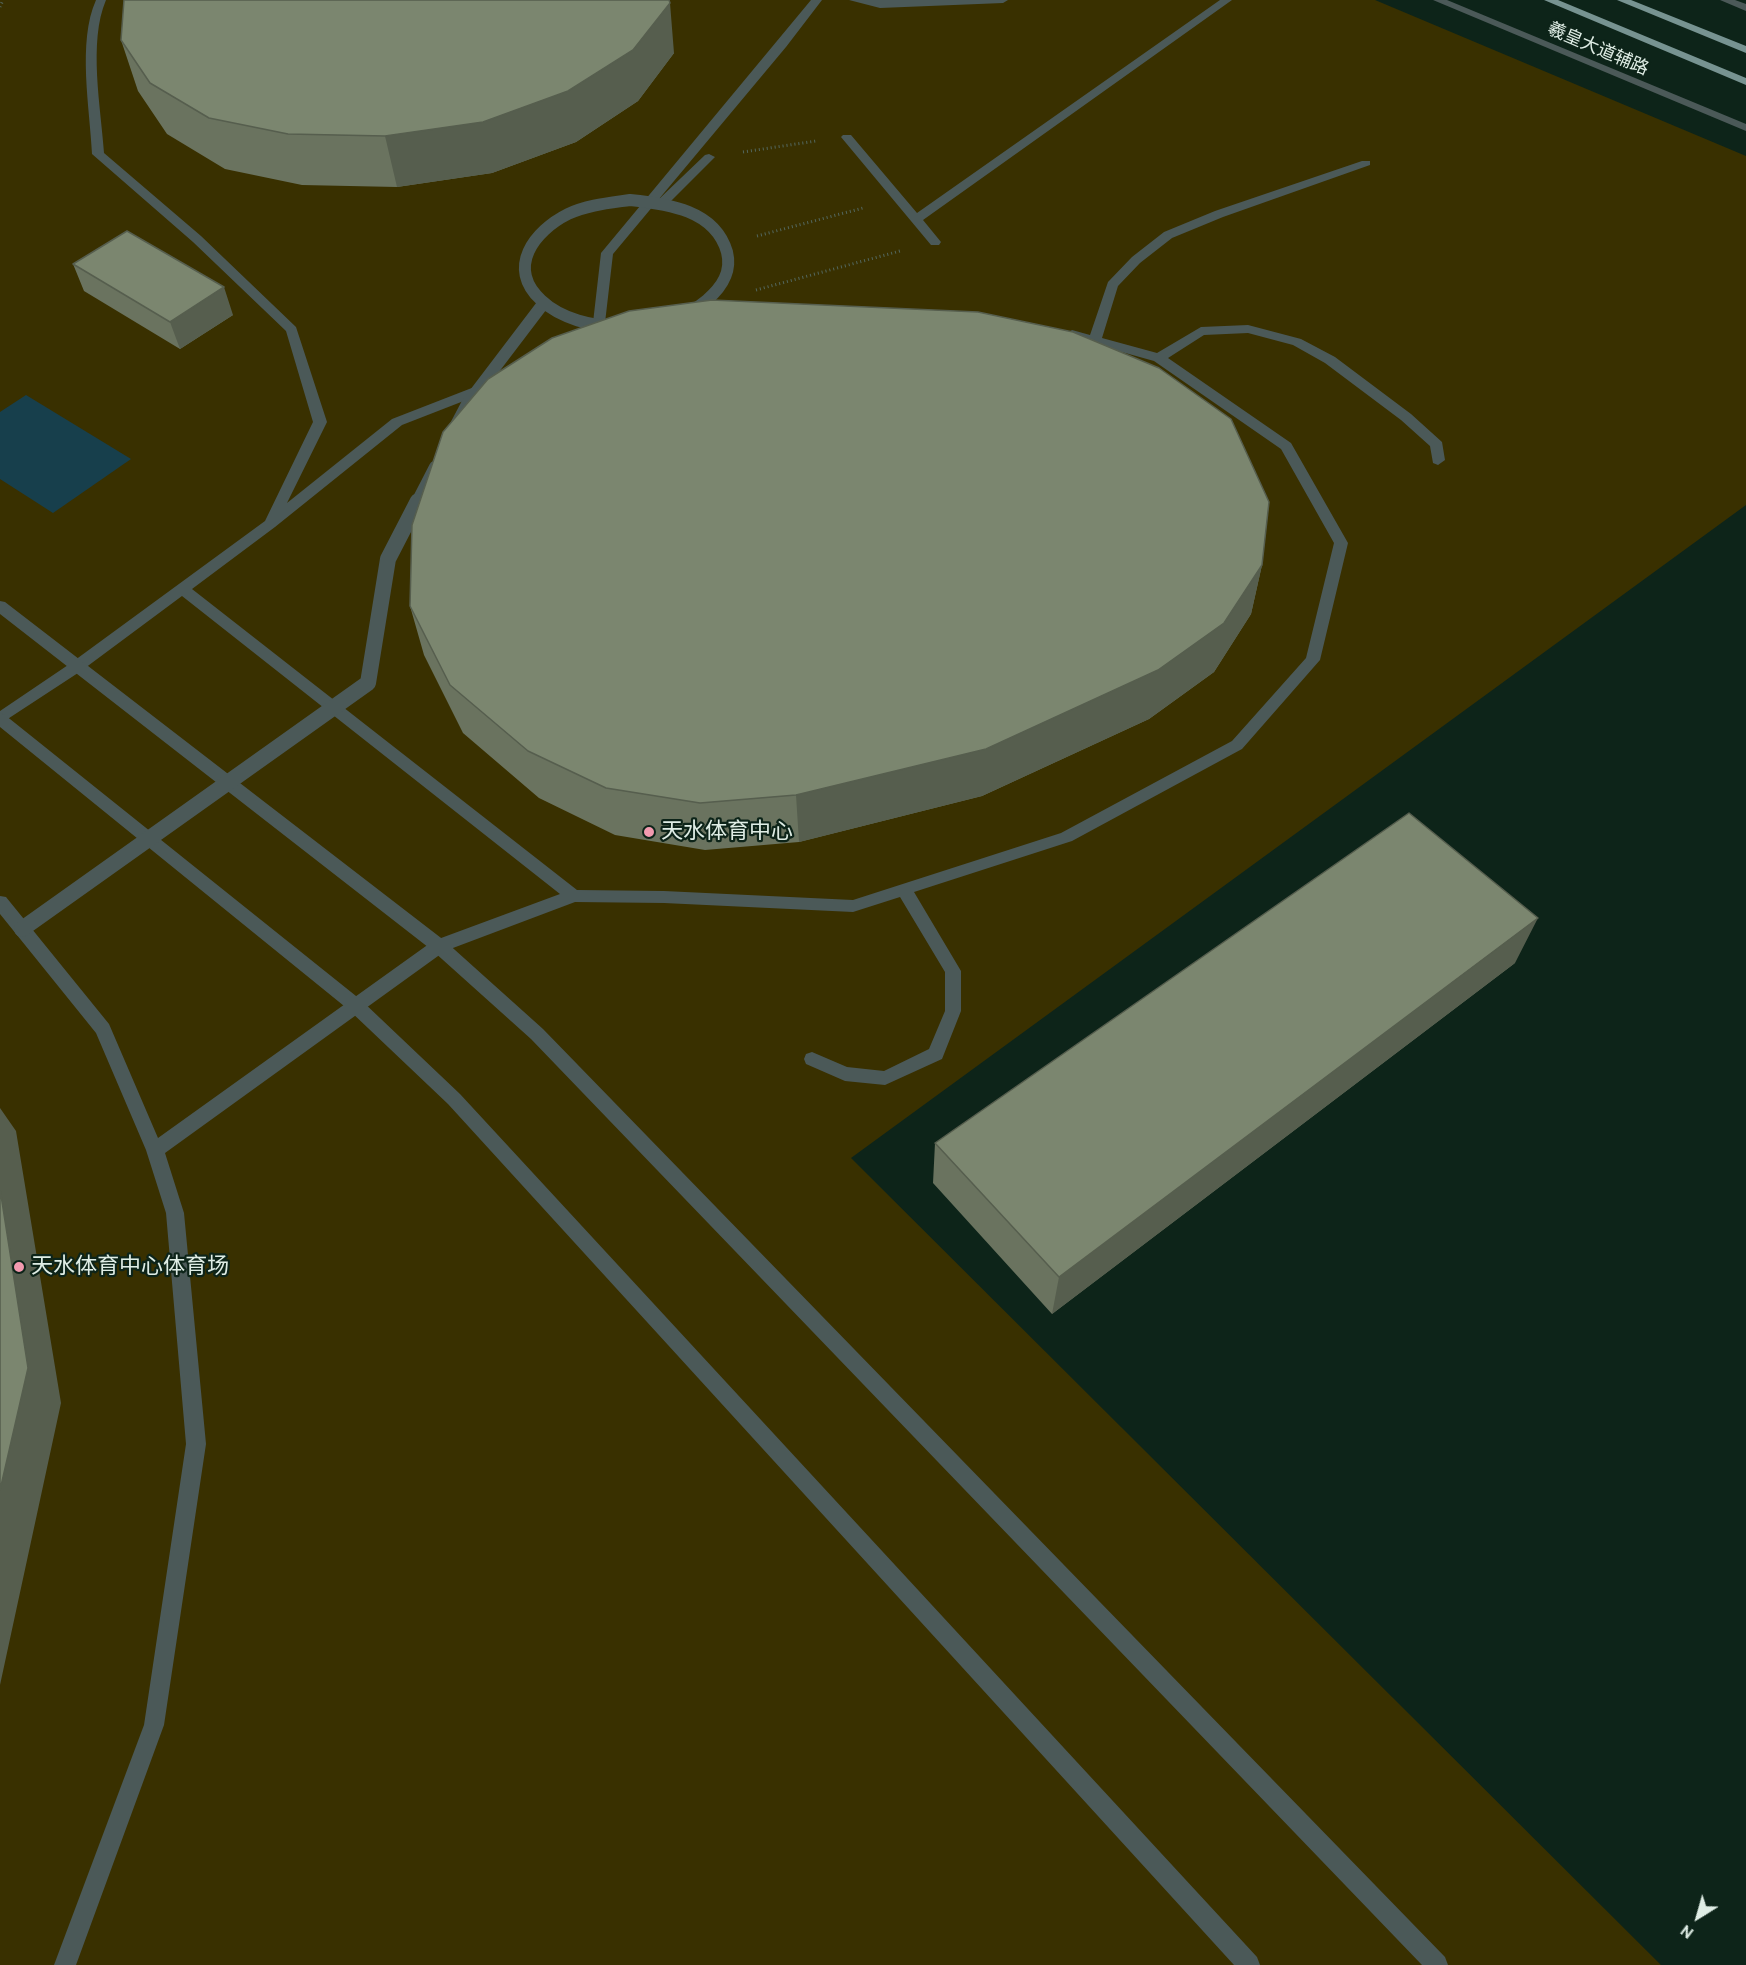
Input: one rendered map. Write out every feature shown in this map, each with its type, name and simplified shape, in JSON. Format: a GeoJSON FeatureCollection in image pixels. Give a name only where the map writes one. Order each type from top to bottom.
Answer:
{"type":"FeatureCollection","features":[{"type":"Feature","properties":{"kind":"main road"},"geometry":{"type":"LineString","coordinates":[[1549,0],[1746,82]]}},
{"type":"Feature","properties":{"kind":"main road"},"geometry":{"type":"LineString","coordinates":[[1622,0],[1746,50]]}},
{"type":"Feature","properties":{"kind":"street"},"geometry":{"type":"LineString","coordinates":[[101,0],[96,6],[92,30],[98,154],[197,239],[292,330],[320,422],[270,524]]}},
{"type":"Feature","properties":{"kind":"street"},"geometry":{"type":"LineString","coordinates":[[596,346],[607,253],[768,63],[817,0]]}},
{"type":"Feature","properties":{"kind":"street"},"geometry":{"type":"LineString","coordinates":[[854,0],[880,4],[1003,0]]}},
{"type":"Feature","properties":{"kind":"street"},"geometry":{"type":"LineString","coordinates":[[916,219],[1227,0]]}},
{"type":"Feature","properties":{"kind":"street","name":"羲皇大道辅路"},"geometry":{"type":"LineString","coordinates":[[1438,0],[1746,128]]}},
{"type":"Feature","properties":{"kind":"street"},"geometry":{"type":"LineString","coordinates":[[1725,0],[1746,8]]}},
{"type":"Feature","properties":{"kind":"street"},"geometry":{"type":"LineString","coordinates":[[847,137],[935,242]]}},
{"type":"Feature","properties":{"kind":"street"},"geometry":{"type":"LineString","coordinates":[[662,203],[710,157]]}},
{"type":"Feature","properties":{"kind":"street"},"geometry":{"type":"LineString","coordinates":[[1095,341],[1112,285],[1136,260],[1168,236],[1219,213],[1366,163]]}},
{"type":"Feature","properties":{"kind":"street"},"geometry":{"type":"LineString","coordinates":[[630,200],[662,203],[690,211],[712,225],[727,244],[730,264],[721,286],[701,304],[672,319],[638,326],[602,326],[569,319],[543,304],[527,287],[523,267],[529,246],[545,228],[569,214],[598,204],[630,200]]}},
{"type":"Feature","properties":{"kind":"street"},"geometry":{"type":"LineString","coordinates":[[452,435],[467,404],[543,304]]}},
{"type":"Feature","properties":{"kind":"street"},"geometry":{"type":"LineString","coordinates":[[1159,358],[1201,331],[1248,329],[1297,342],[1330,360],[1406,417],[1437,446],[1438,460]]}},
{"type":"Feature","properties":{"kind":"street"},"geometry":{"type":"LineString","coordinates":[[155,1150],[439,946],[574,896],[664,897],[853,906],[1066,837],[1237,745],[1313,660],[1341,543],[1286,446],[1159,358],[1054,330]]}},
{"type":"Feature","properties":{"kind":"street"},"geometry":{"type":"LineString","coordinates":[[632,341],[656,338]]}},
{"type":"Feature","properties":{"kind":"street"},"geometry":{"type":"LineString","coordinates":[[508,380],[397,422],[270,524],[76,667],[0,718],[355,1005],[454,1099],[1249,1965]]}},
{"type":"Feature","properties":{"kind":"street"},"geometry":{"type":"LineString","coordinates":[[22,929],[368,683],[388,559],[441,455]]}},
{"type":"Feature","properties":{"kind":"street"},"geometry":{"type":"LineString","coordinates":[[182,589],[574,896]]}},
{"type":"Feature","properties":{"kind":"street"},"geometry":{"type":"LineString","coordinates":[[0,606],[439,946],[537,1034],[1437,1965]]}},
{"type":"Feature","properties":{"kind":"street"},"geometry":{"type":"LineString","coordinates":[[812,1059],[844,1074],[885,1078],[936,1054],[953,1011],[953,971],[904,889]]}},
{"type":"Feature","properties":{"kind":"street"},"geometry":{"type":"LineString","coordinates":[[0,902],[103,1029],[155,1150],[175,1213],[196,1444],[154,1725],[65,1965]]}},
{"type":"Feature","properties":{"kind":"path"},"geometry":{"type":"LineString","coordinates":[[0,7],[3,0]]}},
{"type":"Feature","properties":{"kind":"path"},"geometry":{"type":"LineString","coordinates":[[710,157],[847,137]]}},
{"type":"Feature","properties":{"kind":"path"},"geometry":{"type":"LineString","coordinates":[[727,244],[899,199]]}},
{"type":"Feature","properties":{"kind":"path"},"geometry":{"type":"LineString","coordinates":[[701,304],[935,242]]}},
{"type":"Feature","properties":{"kind":"shaded area","name":"天水体育中心"},"geometry":{"type":"Polygon","coordinates":[[[0,0],[1375,0],[1746,156],[1746,505],[851,1158],[1661,1965],[0,1965],[0,0]]]}},
{"type":"Feature","properties":{"kind":"water"},"geometry":{"type":"Polygon","coordinates":[[[26,395],[131,459],[53,513],[0,479],[0,412],[26,395]]]}},
{"type":"Feature","properties":{"kind":"building"},"geometry":{"type":"Polygon","coordinates":[[[124,0],[669,0],[670,3],[633,50],[568,91],[483,122],[385,136],[288,134],[209,118],[150,83],[121,40],[124,0]]]}},
{"type":"Feature","properties":{"kind":"building"},"geometry":{"type":"Polygon","coordinates":[[[127,231],[224,287],[170,322],[73,264],[127,231]]]}},
{"type":"Feature","properties":{"kind":"building"},"geometry":{"type":"Polygon","coordinates":[[[712,300],[978,312],[1073,332],[1159,368],[1231,419],[1269,502],[1262,565],[1224,623],[1158,670],[986,749],[796,795],[700,803],[606,788],[528,751],[450,685],[410,606],[412,525],[443,432],[488,379],[552,338],[629,311],[712,300]]]}},
{"type":"Feature","properties":{"kind":"building"},"geometry":{"type":"Polygon","coordinates":[[[1409,813],[1538,918],[1059,1277],[935,1143],[1409,813]]]}},
{"type":"Feature","properties":{"kind":"building"},"geometry":{"type":"Polygon","coordinates":[[[0,1189],[28,1368],[0,1490],[0,1189]]]}},
{"type":"Feature","properties":{"kind":"place","name":"天水体育中心"},"geometry":{"type":"Point","coordinates":[649,832]}},
{"type":"Feature","properties":{"kind":"place","name":"天水体育中心体育场"},"geometry":{"type":"Point","coordinates":[19,1267]}}]}
